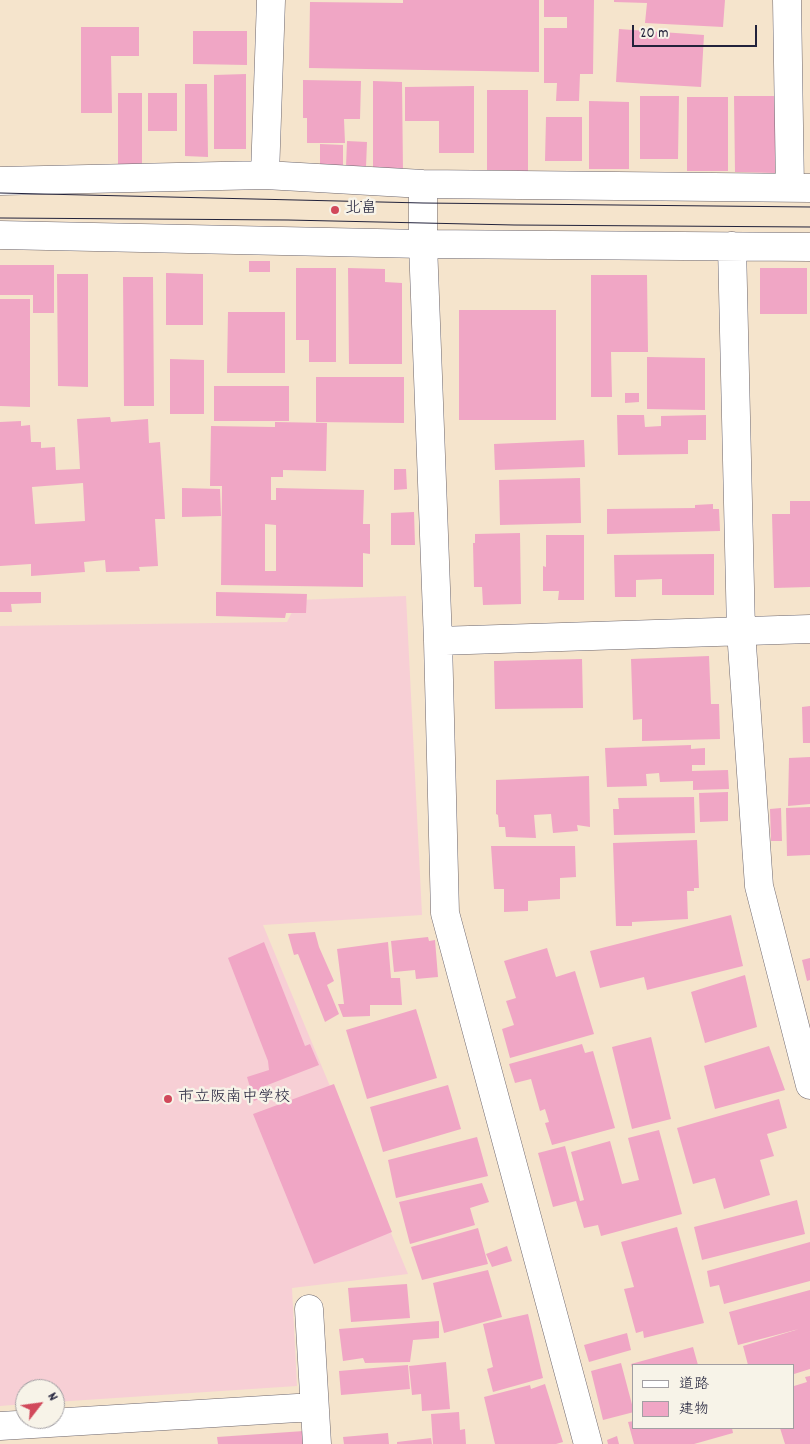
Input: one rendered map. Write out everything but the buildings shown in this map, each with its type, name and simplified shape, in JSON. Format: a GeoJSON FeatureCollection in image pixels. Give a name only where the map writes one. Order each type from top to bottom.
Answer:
{"type":"FeatureCollection","features":[{"type":"Feature","properties":{"kind":"street"},"geometry":{"type":"LineString","coordinates":[[265,175],[271,0]]}},
{"type":"Feature","properties":{"kind":"street"},"geometry":{"type":"LineString","coordinates":[[0,180],[265,175],[422,184],[800,188],[787,0]]}},
{"type":"Feature","properties":{"kind":"street"},"geometry":{"type":"LineString","coordinates":[[422,184],[438,640],[445,913],[588,1444]]}},
{"type":"Feature","properties":{"kind":"street"},"geometry":{"type":"LineString","coordinates":[[0,235],[423,244],[810,247]]}},
{"type":"Feature","properties":{"kind":"street"},"geometry":{"type":"LineString","coordinates":[[732,246],[741,631],[759,886],[810,1085]]}},
{"type":"Feature","properties":{"kind":"street"},"geometry":{"type":"LineString","coordinates":[[438,640],[810,629]]}},
{"type":"Feature","properties":{"kind":"street"},"geometry":{"type":"LineString","coordinates":[[309,1309],[316,1444]]}},
{"type":"Feature","properties":{"kind":"street"},"geometry":{"type":"LineString","coordinates":[[0,1426],[314,1407]]}},
{"type":"Feature","properties":{"kind":"shaded area","name":"市立阪南中学校"},"geometry":{"type":"Polygon","coordinates":[[[406,596],[422,915],[263,925],[408,1274],[292,1288],[297,1386],[65,1401],[65,1379],[15,1379],[15,1405],[0,1406],[0,626],[287,622],[298,600],[406,596]]]}},
{"type":"Feature","properties":{"kind":"tram line"},"geometry":{"type":"LineString","coordinates":[[0,193],[423,203],[810,207]]}},
{"type":"Feature","properties":{"kind":"tram line"},"geometry":{"type":"LineString","coordinates":[[0,218],[810,227]]}},
{"type":"Feature","properties":{"kind":"place","name":"北畠"},"geometry":{"type":"Point","coordinates":[335,210]}},
{"type":"Feature","properties":{"kind":"place","name":"市立阪南中学校"},"geometry":{"type":"Point","coordinates":[168,1099]}}]}
